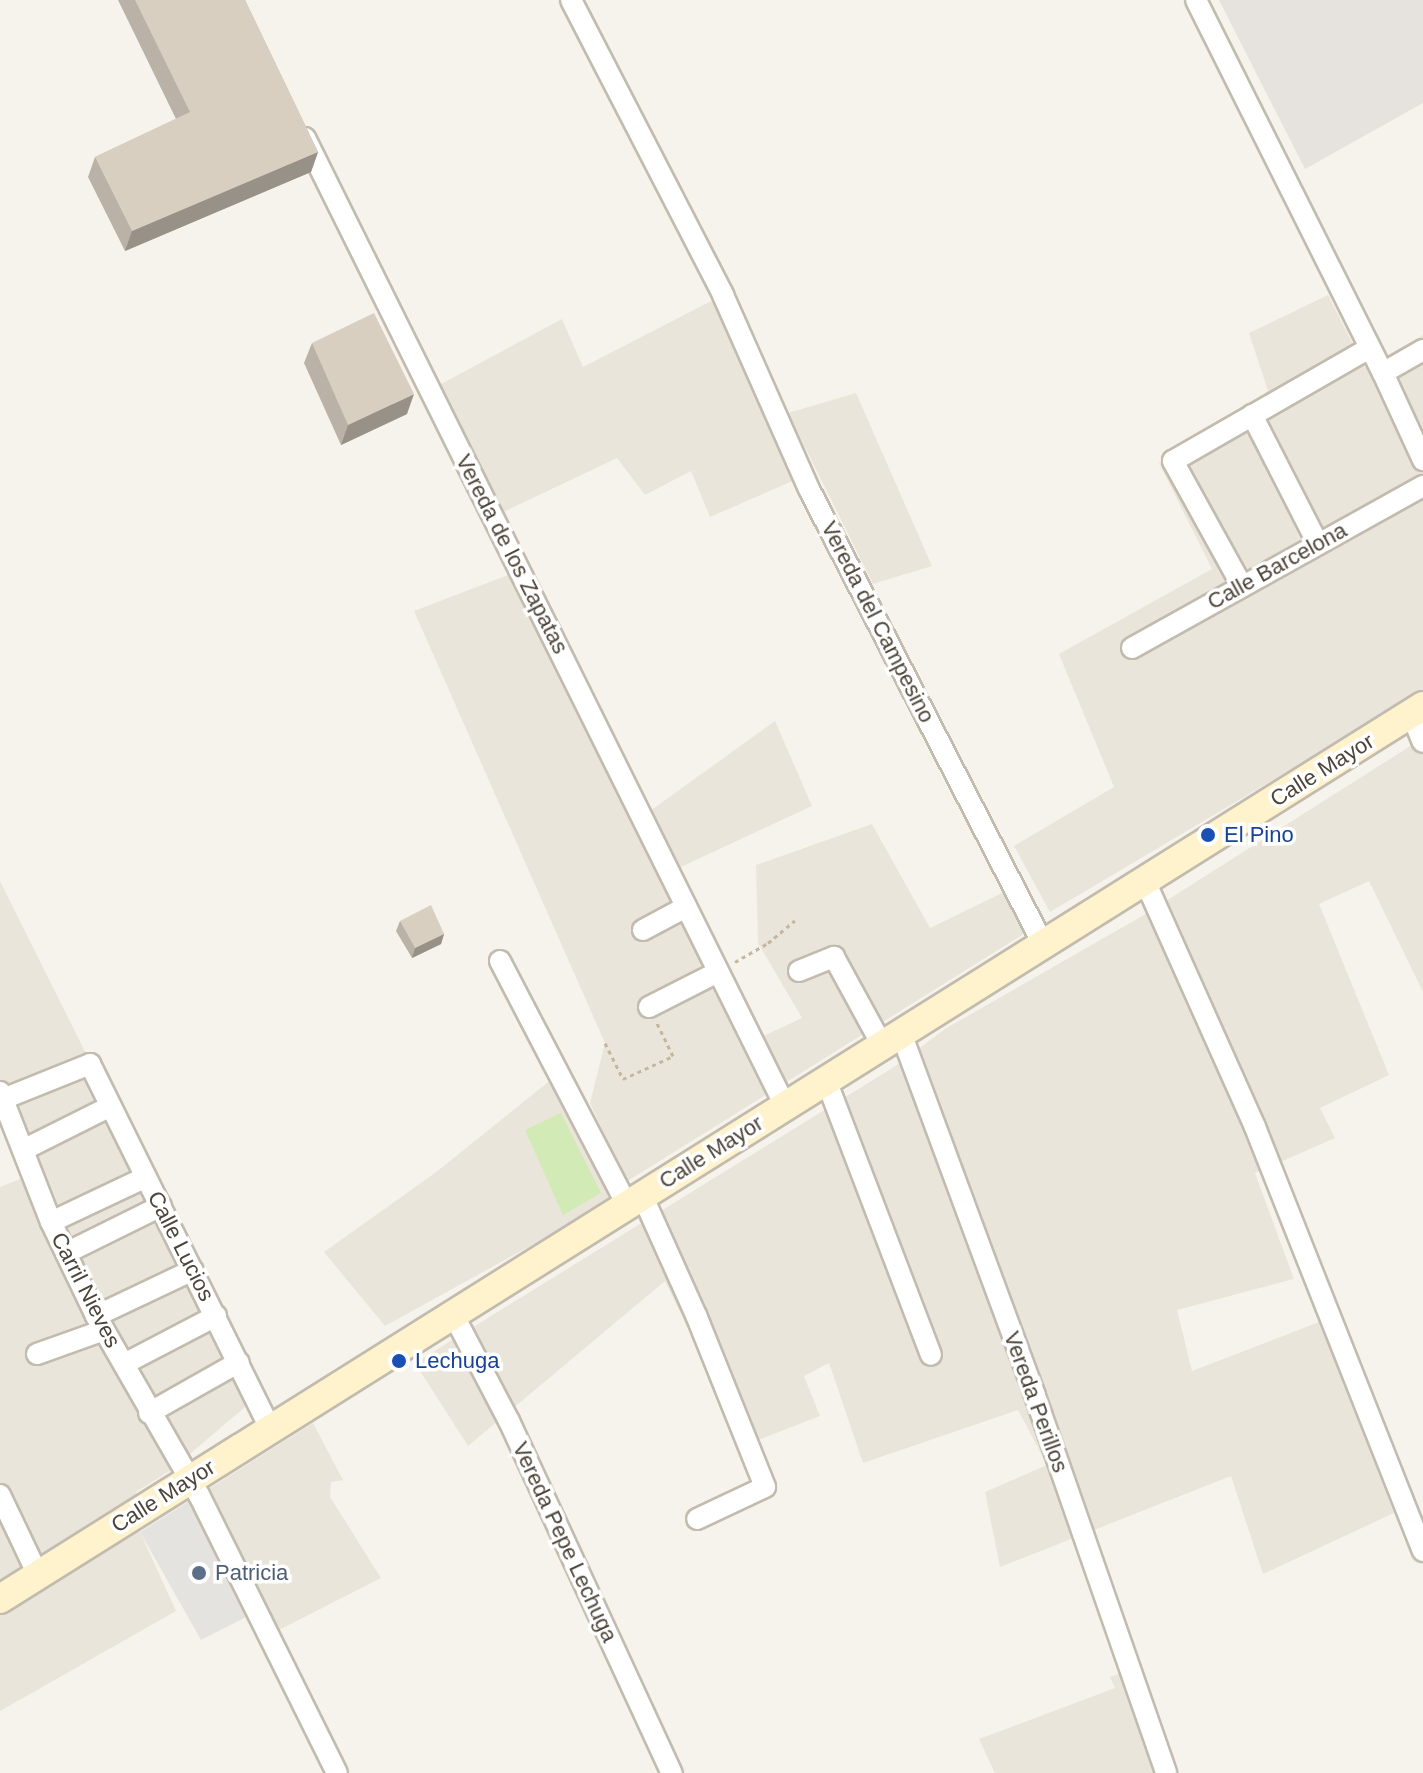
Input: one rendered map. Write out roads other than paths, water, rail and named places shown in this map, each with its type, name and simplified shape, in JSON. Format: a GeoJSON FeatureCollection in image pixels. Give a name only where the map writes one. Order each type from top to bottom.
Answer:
{"type":"FeatureCollection","features":[{"type":"Feature","properties":{"kind":"main road","name":"Calle Mayor"},"geometry":{"type":"LineString","coordinates":[[0,1599],[1417,709]]}},
{"type":"Feature","properties":{"kind":"street","name":"Vereda del Campesino"},"geometry":{"type":"LineString","coordinates":[[571,0],[723,295],[809,489],[1043,944]]}},
{"type":"Feature","properties":{"kind":"street"},"geometry":{"type":"LineString","coordinates":[[1196,0],[1368,349],[1383,373],[1423,460]]}},
{"type":"Feature","properties":{"kind":"street","name":"Vereda de los Zapatas"},"geometry":{"type":"LineString","coordinates":[[299,126],[785,1106]]}},
{"type":"Feature","properties":{"kind":"street"},"geometry":{"type":"LineString","coordinates":[[1242,586],[1173,461],[1368,349]]}},
{"type":"Feature","properties":{"kind":"street"},"geometry":{"type":"LineString","coordinates":[[1383,373],[1423,350]]}},
{"type":"Feature","properties":{"kind":"street"},"geometry":{"type":"LineString","coordinates":[[1252,415],[1318,544]]}},
{"type":"Feature","properties":{"kind":"street","name":"Calle Barcelona"},"geometry":{"type":"LineString","coordinates":[[1132,648],[1423,486]]}},
{"type":"Feature","properties":{"kind":"street"},"geometry":{"type":"LineString","coordinates":[[1417,709],[1423,742]]}},
{"type":"Feature","properties":{"kind":"street"},"geometry":{"type":"LineString","coordinates":[[1145,881],[1255,1127],[1423,1551]]}},
{"type":"Feature","properties":{"kind":"street"},"geometry":{"type":"LineString","coordinates":[[643,930],[686,907]]}},
{"type":"Feature","properties":{"kind":"street","name":"Vereda Perillos"},"geometry":{"type":"LineString","coordinates":[[799,971],[834,957],[892,1039],[1040,1411],[1166,1773]]}},
{"type":"Feature","properties":{"kind":"street"},"geometry":{"type":"LineString","coordinates":[[500,961],[696,1315],[765,1487],[697,1519]]}},
{"type":"Feature","properties":{"kind":"street"},"geometry":{"type":"LineString","coordinates":[[649,1007],[718,972]]}},
{"type":"Feature","properties":{"kind":"street","name":"Calle Lucios"},"geometry":{"type":"LineString","coordinates":[[2,1095],[90,1064],[270,1428]]}},
{"type":"Feature","properties":{"kind":"street"},"geometry":{"type":"LineString","coordinates":[[826,1080],[931,1355]]}},
{"type":"Feature","properties":{"kind":"street","name":"Carril Nieves"},"geometry":{"type":"LineString","coordinates":[[2,1095],[51,1222],[100,1323],[189,1480],[337,1773]]}},
{"type":"Feature","properties":{"kind":"street"},"geometry":{"type":"LineString","coordinates":[[23,1150],[111,1106]]}},
{"type":"Feature","properties":{"kind":"street"},"geometry":{"type":"LineString","coordinates":[[51,1222],[146,1177]]}},
{"type":"Feature","properties":{"kind":"street"},"geometry":{"type":"LineString","coordinates":[[66,1253],[161,1206]]}},
{"type":"Feature","properties":{"kind":"street"},"geometry":{"type":"LineString","coordinates":[[37,1354],[100,1323],[193,1270]]}},
{"type":"Feature","properties":{"kind":"street","name":"Vereda Pepe Lechuga"},"geometry":{"type":"LineString","coordinates":[[453,1314],[509,1421],[672,1773]]}},
{"type":"Feature","properties":{"kind":"street"},"geometry":{"type":"LineString","coordinates":[[124,1364],[216,1316]]}},
{"type":"Feature","properties":{"kind":"street"},"geometry":{"type":"LineString","coordinates":[[149,1413],[239,1362]]}},
{"type":"Feature","properties":{"kind":"street"},"geometry":{"type":"LineString","coordinates":[[0,1495],[38,1575]]}},
{"type":"Feature","properties":{"kind":"place","name":"El Pino"},"geometry":{"type":"Point","coordinates":[1208,835]}},
{"type":"Feature","properties":{"kind":"place","name":"Lechuga"},"geometry":{"type":"Point","coordinates":[399,1361]}},
{"type":"Feature","properties":{"kind":"place","name":"Patricia"},"geometry":{"type":"Point","coordinates":[199,1573]}}]}
